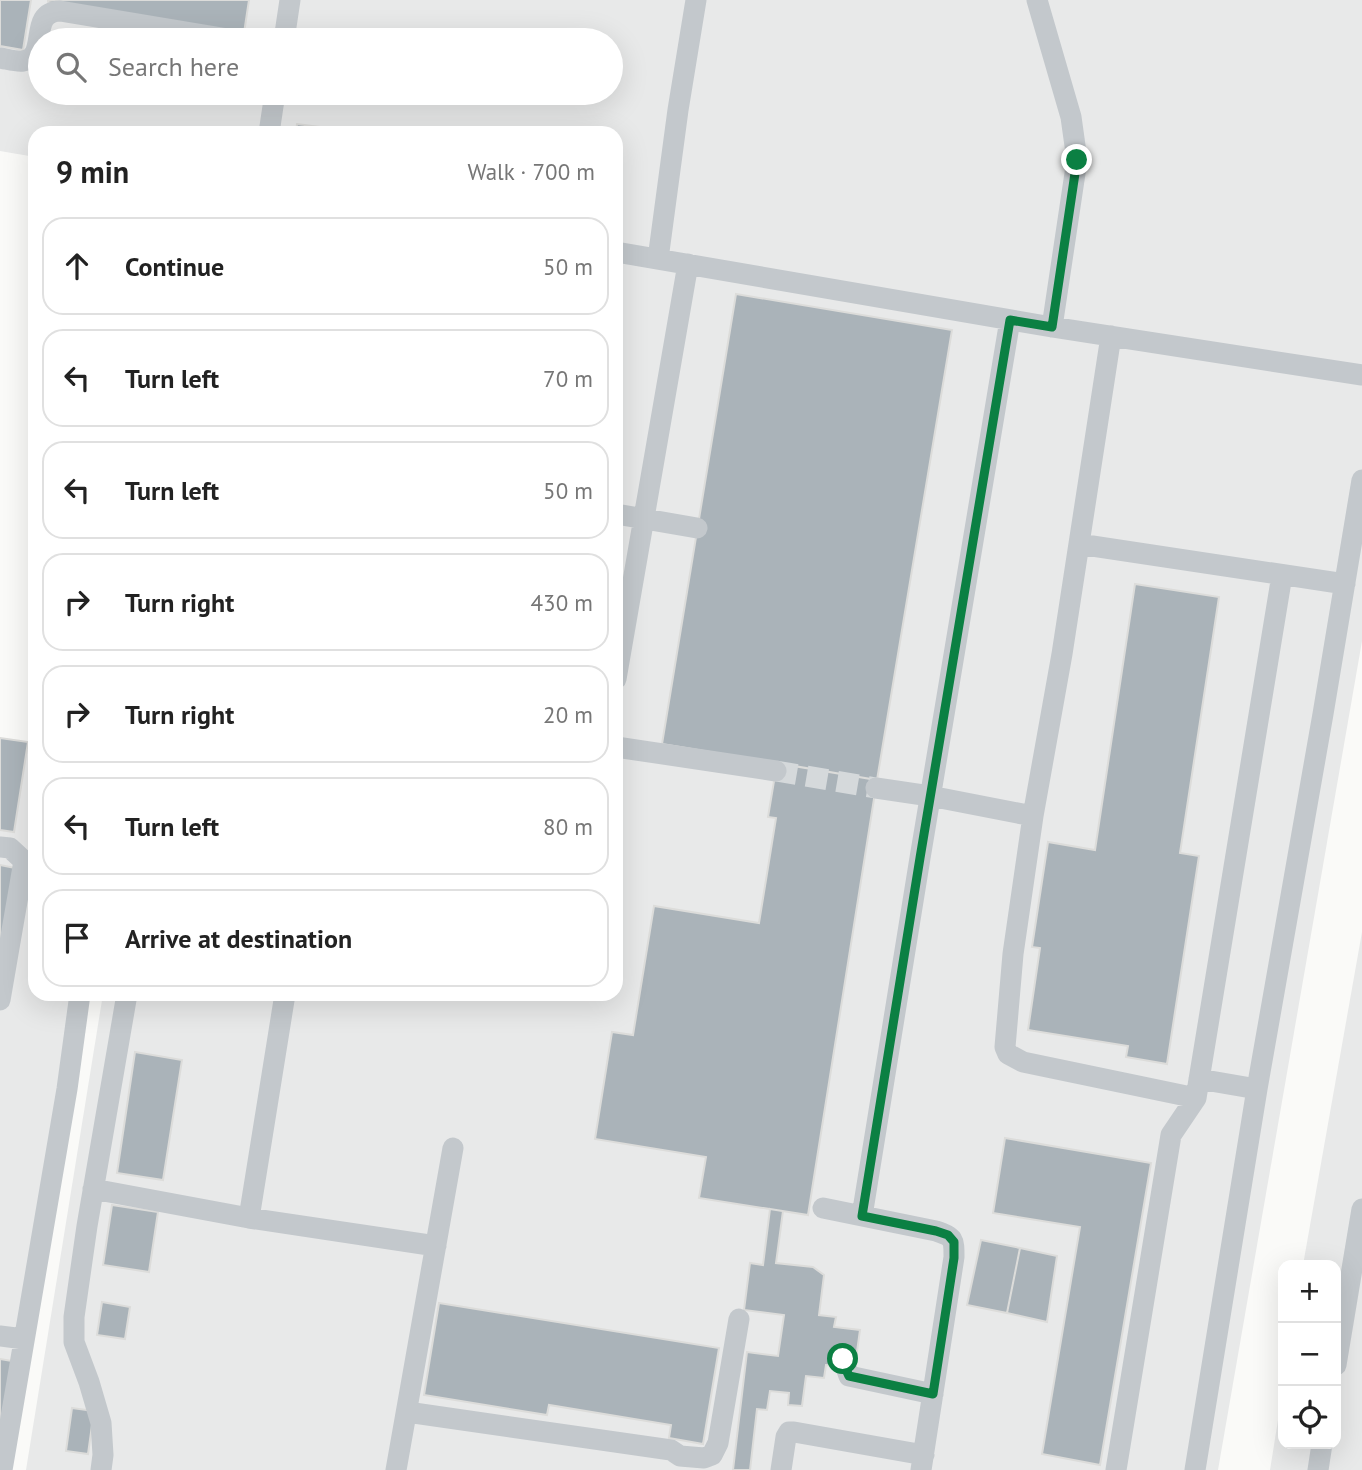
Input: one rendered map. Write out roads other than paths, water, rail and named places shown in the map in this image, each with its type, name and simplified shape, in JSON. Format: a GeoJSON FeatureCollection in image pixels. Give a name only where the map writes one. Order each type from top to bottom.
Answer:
{"type":"FeatureCollection","features":[{"type":"Feature","properties":{"kind":"lane"},"geometry":{"type":"LineString","coordinates":[[286,28],[290,0]]}},
{"type":"Feature","properties":{"kind":"lane"},"geometry":{"type":"LineString","coordinates":[[657,259],[696,0]]}},
{"type":"Feature","properties":{"kind":"lane"},"geometry":{"type":"LineString","coordinates":[[1037,0],[1071,117],[1077,160],[1052,327]]}},
{"type":"Feature","properties":{"kind":"lane"},"geometry":{"type":"LineString","coordinates":[[41,28],[44,18],[52,11],[162,28]]}},
{"type":"Feature","properties":{"kind":"lane"},"geometry":{"type":"LineString","coordinates":[[0,58],[20,61],[28,59]]}},
{"type":"Feature","properties":{"kind":"lane"},"geometry":{"type":"LineString","coordinates":[[270,126],[273,105]]}},
{"type":"Feature","properties":{"kind":"lane"},"geometry":{"type":"LineString","coordinates":[[623,253],[1052,327],[1362,375]]}},
{"type":"Feature","properties":{"kind":"lane"},"geometry":{"type":"LineString","coordinates":[[623,637],[688,264]]}},
{"type":"Feature","properties":{"kind":"lane"},"geometry":{"type":"LineString","coordinates":[[862,1216],[1010,320]]}},
{"type":"Feature","properties":{"kind":"lane"},"geometry":{"type":"LineString","coordinates":[[1111,336],[1062,654],[1033,816],[1013,954],[1005,1047],[1008,1054],[1023,1062],[1198,1088],[1256,1089]]}},
{"type":"Feature","properties":{"kind":"lane"},"geometry":{"type":"LineString","coordinates":[[1195,1470],[1256,1089],[1362,480]]}},
{"type":"Feature","properties":{"kind":"lane"},"geometry":{"type":"LineString","coordinates":[[623,515],[697,528]]}},
{"type":"Feature","properties":{"kind":"lane"},"geometry":{"type":"LineString","coordinates":[[1079,544],[1345,584]]}},
{"type":"Feature","properties":{"kind":"lane"},"geometry":{"type":"LineString","coordinates":[[1116,1470],[1171,1135],[1198,1088],[1282,575]]}},
{"type":"Feature","properties":{"kind":"lane"},"geometry":{"type":"LineString","coordinates":[[623,748],[776,771]]}},
{"type":"Feature","properties":{"kind":"lane"},"geometry":{"type":"LineString","coordinates":[[876,788],[1033,816]]}},
{"type":"Feature","properties":{"kind":"lane"},"geometry":{"type":"LineString","coordinates":[[0,847],[10,848],[28,862]]}},
{"type":"Feature","properties":{"kind":"lane"},"geometry":{"type":"LineString","coordinates":[[0,1000],[28,868]]}},
{"type":"Feature","properties":{"kind":"lane"},"geometry":{"type":"LineString","coordinates":[[2,1470],[67,1089],[79,1001]]}},
{"type":"Feature","properties":{"kind":"lane"},"geometry":{"type":"LineString","coordinates":[[100,1470],[103,1455],[101,1423],[74,1342],[74,1317],[126,1001]]}},
{"type":"Feature","properties":{"kind":"lane"},"geometry":{"type":"LineString","coordinates":[[249,1218],[284,1001]]}},
{"type":"Feature","properties":{"kind":"lane"},"geometry":{"type":"LineString","coordinates":[[396,1470],[453,1148]]}},
{"type":"Feature","properties":{"kind":"lane"},"geometry":{"type":"LineString","coordinates":[[93,1189],[249,1218],[436,1246]]}},
{"type":"Feature","properties":{"kind":"lane"},"geometry":{"type":"LineString","coordinates":[[781,1470],[789,1432],[922,1462],[933,1394],[954,1258],[954,1242],[948,1235],[936,1231],[823,1208]]}},
{"type":"Feature","properties":{"kind":"lane"},"geometry":{"type":"LineString","coordinates":[[1341,1335],[1362,1209]]}},
{"type":"Feature","properties":{"kind":"lane"},"geometry":{"type":"LineString","coordinates":[[407,1412],[671,1450],[680,1463],[704,1458],[712,1455],[718,1443],[739,1319]]}},
{"type":"Feature","properties":{"kind":"lane"},"geometry":{"type":"LineString","coordinates":[[0,1336],[24,1339]]}},
{"type":"Feature","properties":{"kind":"lane"},"geometry":{"type":"LineString","coordinates":[[843,1359],[849,1376],[933,1394]]}},
{"type":"Feature","properties":{"kind":"lane"},"geometry":{"type":"LineString","coordinates":[[1318,1470],[1321,1449]]}},
{"type":"Feature","properties":{"kind":"tunnel"},"geometry":{"type":"LineString","coordinates":[[776,771],[876,788]]}}]}
